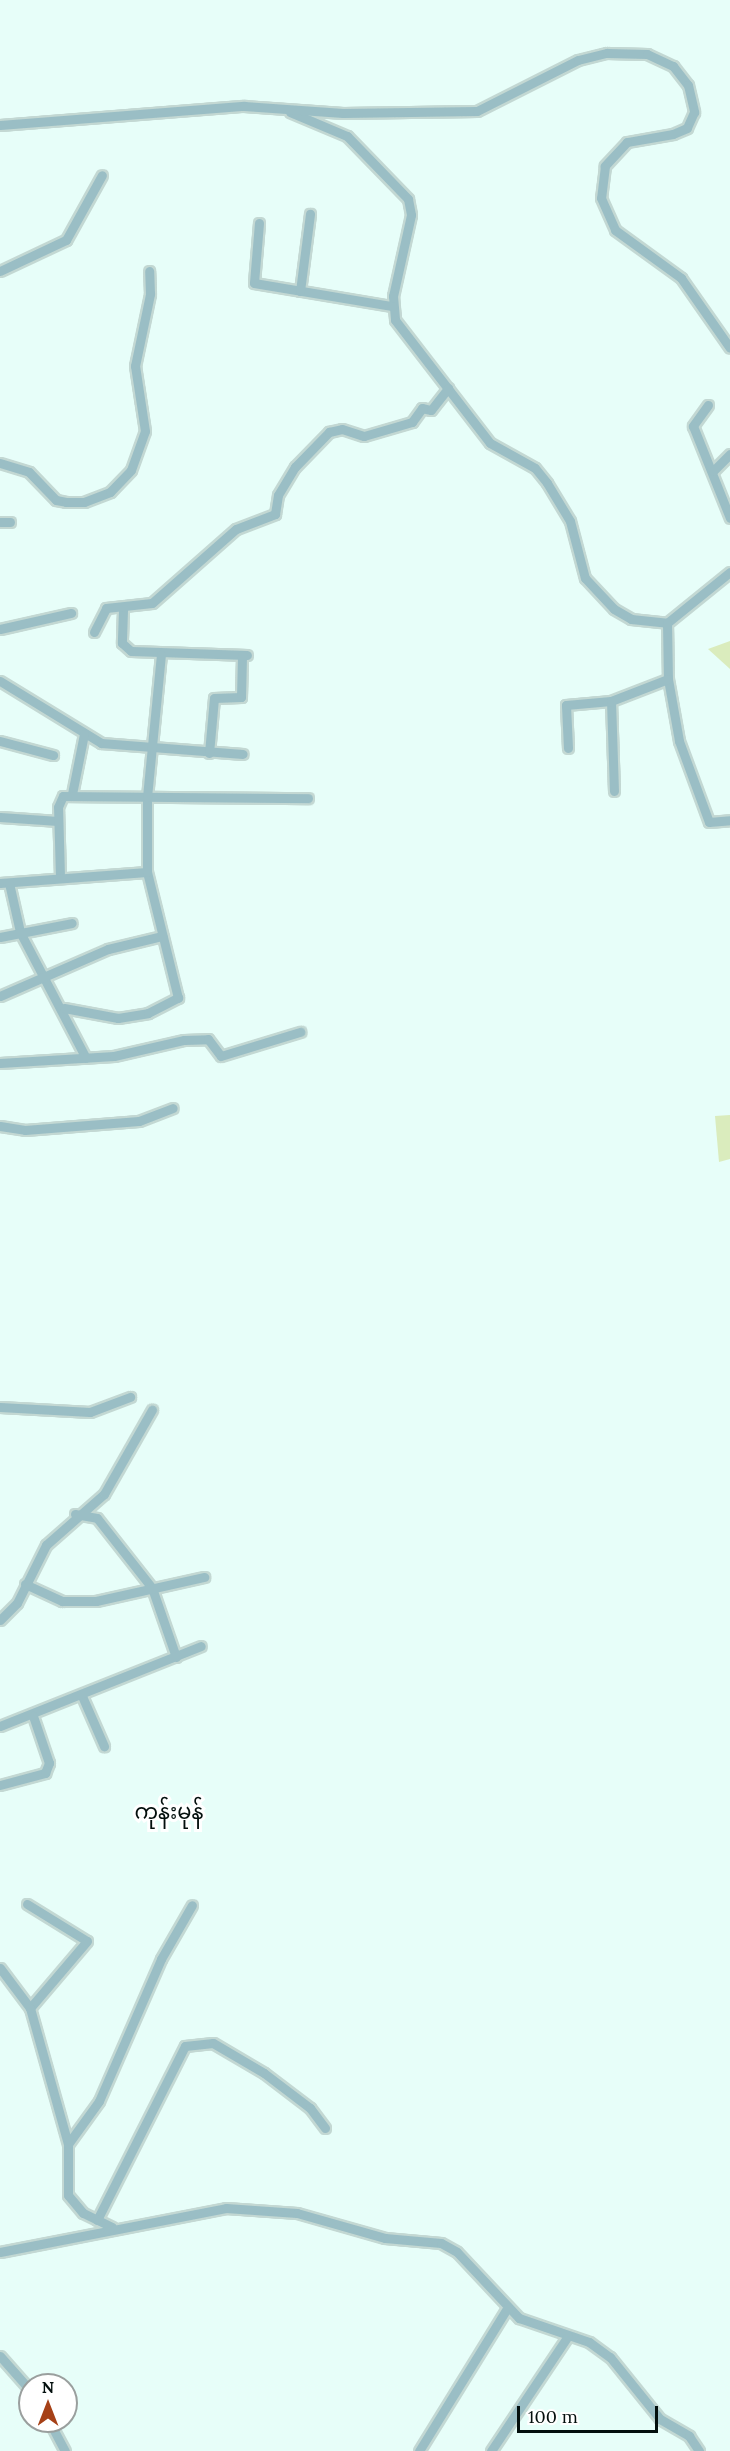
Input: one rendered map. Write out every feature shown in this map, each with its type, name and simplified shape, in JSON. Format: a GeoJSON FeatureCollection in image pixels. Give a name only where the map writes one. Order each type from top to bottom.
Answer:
{"type":"FeatureCollection","features":[{"type":"Feature","properties":{"kind":"street"},"geometry":{"type":"LineString","coordinates":[[0,125],[244,106],[282,109],[477,111],[578,60],[607,53],[646,54],[673,66],[687,85],[694,112],[687,128],[627,142],[605,166],[601,198],[615,230],[681,278],[730,348]]}},
{"type":"Feature","properties":{"kind":"street"},"geometry":{"type":"LineString","coordinates":[[282,109],[347,136],[408,199],[411,215],[392,306],[410,343],[490,443],[535,468],[547,483],[570,521],[585,578],[598,592],[631,619],[667,623],[730,572]]}},
{"type":"Feature","properties":{"kind":"street"},"geometry":{"type":"LineString","coordinates":[[0,272],[66,240],[102,175]]}},
{"type":"Feature","properties":{"kind":"street"},"geometry":{"type":"LineString","coordinates":[[300,291],[310,214]]}},
{"type":"Feature","properties":{"kind":"street"},"geometry":{"type":"LineString","coordinates":[[259,223],[252,280],[300,291],[392,306]]}},
{"type":"Feature","properties":{"kind":"street"},"geometry":{"type":"LineString","coordinates":[[0,463],[29,472],[56,500],[84,502],[110,492],[131,470],[145,431],[135,366],[150,294],[149,271]]}},
{"type":"Feature","properties":{"kind":"street"},"geometry":{"type":"LineString","coordinates":[[94,632],[106,608],[123,610],[152,603],[236,529],[275,514],[278,495],[295,467],[329,432],[342,429],[364,436],[412,422],[422,408],[431,410],[448,388]]}},
{"type":"Feature","properties":{"kind":"street"},"geometry":{"type":"LineString","coordinates":[[708,405],[693,426],[730,518]]}},
{"type":"Feature","properties":{"kind":"street"},"geometry":{"type":"LineString","coordinates":[[713,471],[730,454]]}},
{"type":"Feature","properties":{"kind":"street"},"geometry":{"type":"LineString","coordinates":[[0,522],[10,522]]}},
{"type":"Feature","properties":{"kind":"street"},"geometry":{"type":"LineString","coordinates":[[123,610],[125,649],[161,655],[244,655],[241,697],[213,698],[209,753]]}},
{"type":"Feature","properties":{"kind":"street"},"geometry":{"type":"LineString","coordinates":[[0,629],[71,613]]}},
{"type":"Feature","properties":{"kind":"street"},"geometry":{"type":"LineString","coordinates":[[667,623],[668,679],[679,741],[705,816],[713,825],[730,820]]}},
{"type":"Feature","properties":{"kind":"street"},"geometry":{"type":"LineString","coordinates":[[64,1008],[118,1018],[174,1003],[178,983],[162,936],[147,872],[147,797],[161,655]]}},
{"type":"Feature","properties":{"kind":"street"},"geometry":{"type":"LineString","coordinates":[[568,748],[566,705],[611,701],[668,679]]}},
{"type":"Feature","properties":{"kind":"street"},"geometry":{"type":"LineString","coordinates":[[0,681],[84,734],[101,742],[151,750],[243,754]]}},
{"type":"Feature","properties":{"kind":"street"},"geometry":{"type":"LineString","coordinates":[[611,701],[614,791]]}},
{"type":"Feature","properties":{"kind":"street"},"geometry":{"type":"LineString","coordinates":[[72,794],[84,734]]}},
{"type":"Feature","properties":{"kind":"street"},"geometry":{"type":"LineString","coordinates":[[0,741],[53,755]]}},
{"type":"Feature","properties":{"kind":"street"},"geometry":{"type":"LineString","coordinates":[[60,878],[59,801],[72,794],[308,798]]}},
{"type":"Feature","properties":{"kind":"street"},"geometry":{"type":"LineString","coordinates":[[0,817],[58,821]]}},
{"type":"Feature","properties":{"kind":"street"},"geometry":{"type":"LineString","coordinates":[[87,1058],[64,1008],[20,933],[5,883],[147,872]]}},
{"type":"Feature","properties":{"kind":"street"},"geometry":{"type":"LineString","coordinates":[[0,937],[72,923]]}},
{"type":"Feature","properties":{"kind":"street"},"geometry":{"type":"LineString","coordinates":[[0,996],[46,979],[108,949],[162,936]]}},
{"type":"Feature","properties":{"kind":"street"},"geometry":{"type":"LineString","coordinates":[[0,1063],[87,1058],[184,1040],[208,1039],[221,1056],[300,1032]]}},
{"type":"Feature","properties":{"kind":"street"},"geometry":{"type":"LineString","coordinates":[[0,1126],[25,1130],[139,1121],[173,1108]]}},
{"type":"Feature","properties":{"kind":"street"},"geometry":{"type":"LineString","coordinates":[[0,1407],[90,1412],[130,1397]]}},
{"type":"Feature","properties":{"kind":"street"},"geometry":{"type":"LineString","coordinates":[[0,1620],[17,1603],[46,1545],[75,1514],[104,1494],[152,1410]]}},
{"type":"Feature","properties":{"kind":"street"},"geometry":{"type":"LineString","coordinates":[[75,1514],[97,1518],[152,1588],[176,1657]]}},
{"type":"Feature","properties":{"kind":"street"},"geometry":{"type":"LineString","coordinates":[[25,1584],[62,1601],[82,1602],[204,1577]]}},
{"type":"Feature","properties":{"kind":"street"},"geometry":{"type":"LineString","coordinates":[[0,1726],[33,1716],[201,1646]]}},
{"type":"Feature","properties":{"kind":"street"},"geometry":{"type":"LineString","coordinates":[[82,1696],[104,1746]]}},
{"type":"Feature","properties":{"kind":"street"},"geometry":{"type":"LineString","coordinates":[[0,1785],[45,1773],[49,1764],[33,1716]]}},
{"type":"Feature","properties":{"kind":"street"},"geometry":{"type":"LineString","coordinates":[[27,1904],[87,1941],[30,2008]]}},
{"type":"Feature","properties":{"kind":"street"},"geometry":{"type":"LineString","coordinates":[[68,2144],[99,2101],[161,1959],[192,1905]]}},
{"type":"Feature","properties":{"kind":"street"},"geometry":{"type":"LineString","coordinates":[[0,1968],[30,2008],[68,2144],[68,2195],[97,2220],[112,2227]]}},
{"type":"Feature","properties":{"kind":"street"},"geometry":{"type":"LineString","coordinates":[[97,2220],[185,2046],[213,2043],[264,2073],[310,2108],[325,2128]]}},
{"type":"Feature","properties":{"kind":"street"},"geometry":{"type":"LineString","coordinates":[[0,2252],[112,2227],[226,2208],[297,2214],[403,2241],[422,2238],[457,2252],[519,2318],[568,2336],[610,2357],[634,2391],[699,2451]]}},
{"type":"Feature","properties":{"kind":"street"},"geometry":{"type":"LineString","coordinates":[[419,2451],[508,2307]]}},
{"type":"Feature","properties":{"kind":"street"},"geometry":{"type":"LineString","coordinates":[[491,2451],[568,2336]]}},
{"type":"Feature","properties":{"kind":"street"},"geometry":{"type":"LineString","coordinates":[[0,2356],[18,2376]]}},
{"type":"Feature","properties":{"kind":"street"},"geometry":{"type":"LineString","coordinates":[[55,2433],[65,2451]]}},
{"type":"Feature","properties":{"kind":"green space"},"geometry":{"type":"Polygon","coordinates":[[[730,641],[730,669],[708,649],[730,641]]]}},
{"type":"Feature","properties":{"kind":"green space"},"geometry":{"type":"Polygon","coordinates":[[[730,1115],[730,1159],[719,1162],[715,1116],[730,1115]]]}},
{"type":"Feature","properties":{"kind":"district","name":"ကုန်းမုန်"},"geometry":{"type":"Point","coordinates":[169,1812]}}]}
